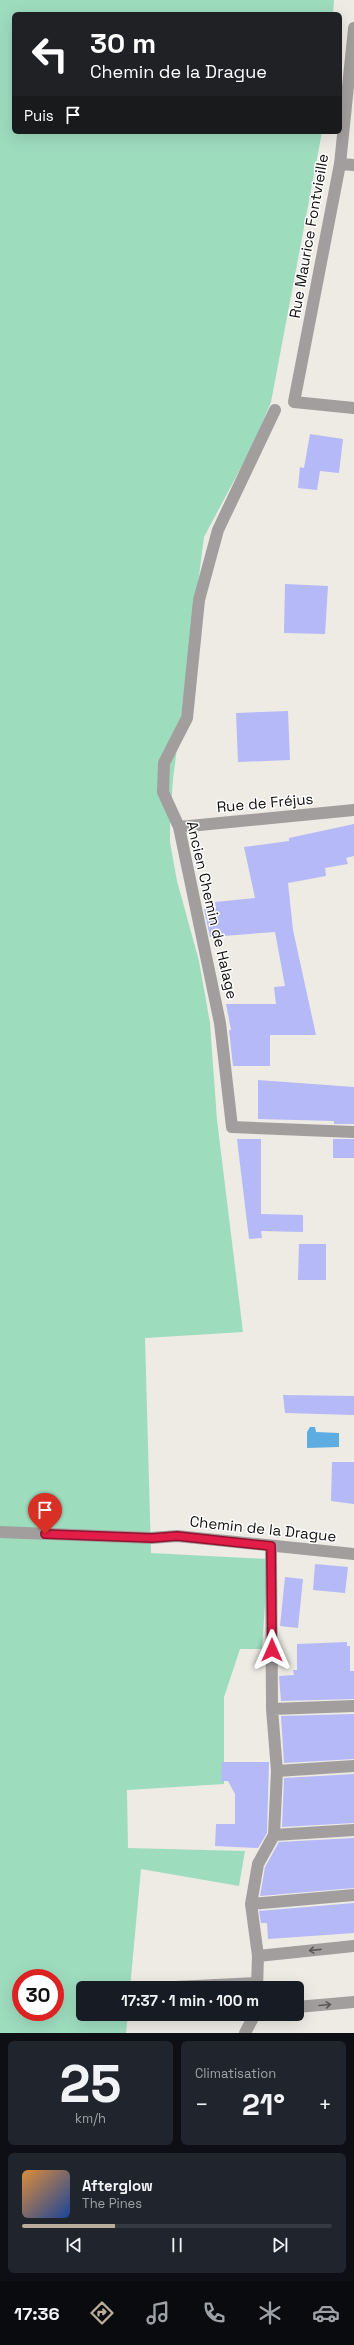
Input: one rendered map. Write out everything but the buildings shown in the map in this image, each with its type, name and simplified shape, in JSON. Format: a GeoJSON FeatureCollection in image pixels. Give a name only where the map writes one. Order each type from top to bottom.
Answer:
{"type":"FeatureCollection","features":[{"type":"Feature","properties":{"kind":"street","name":"Rue Maurice Fontvieille"},"geometry":{"type":"LineString","coordinates":[[354,28],[353,50],[340,164],[294,402],[354,408]]}},
{"type":"Feature","properties":{"kind":"street"},"geometry":{"type":"LineString","coordinates":[[340,164],[354,165]]}},
{"type":"Feature","properties":{"kind":"street","name":"Ancien Chemin de Halage"},"geometry":{"type":"LineString","coordinates":[[275,410],[218,530],[199,600],[187,718],[164,762],[163,792],[179,827],[220,1023],[232,1128],[354,1132]]}},
{"type":"Feature","properties":{"kind":"street","name":"Rue de Fréjus"},"geometry":{"type":"LineString","coordinates":[[179,827],[354,810]]}},
{"type":"Feature","properties":{"kind":"street","name":"Chemin de la Drague"},"geometry":{"type":"LineString","coordinates":[[0,1532],[152,1538],[177,1536],[354,1554]]}},
{"type":"Feature","properties":{"kind":"street"},"geometry":{"type":"LineString","coordinates":[[257,1981],[258,1956],[251,1904],[258,1864],[274,1835],[277,1771],[272,1709],[271,1546]]}},
{"type":"Feature","properties":{"kind":"street"},"geometry":{"type":"LineString","coordinates":[[272,1709],[354,1706]]}},
{"type":"Feature","properties":{"kind":"street"},"geometry":{"type":"LineString","coordinates":[[277,1771],[354,1766]]}},
{"type":"Feature","properties":{"kind":"street"},"geometry":{"type":"LineString","coordinates":[[274,1835],[354,1830]]}},
{"type":"Feature","properties":{"kind":"street"},"geometry":{"type":"LineString","coordinates":[[251,1904],[354,1895]]}},
{"type":"Feature","properties":{"kind":"street"},"geometry":{"type":"LineString","coordinates":[[258,1956],[354,1946]]}},
{"type":"Feature","properties":{"kind":"street"},"geometry":{"type":"LineString","coordinates":[[304,2006],[354,2002]]}},
{"type":"Feature","properties":{"kind":"street"},"geometry":{"type":"LineString","coordinates":[[245,2033],[252,2021]]}},
{"type":"Feature","properties":{"kind":"green space"},"geometry":{"type":"Polygon","coordinates":[[[0,0],[334,0],[333,12],[12,12],[12,134],[322,134],[271,402],[254,443],[204,537],[173,779],[170,820],[170,842],[177,881],[199,961],[210,1023],[217,1120],[243,1332],[145,1338],[151,1553],[268,1559],[262,1649],[240,1649],[224,1697],[224,1784],[127,1790],[128,1848],[245,1851],[239,1886],[141,1869],[131,1981],[76,1981],[76,2021],[127,2021],[126,2033],[0,2033],[0,0]]]}},
{"type":"Feature","properties":{"kind":"water"},"geometry":{"type":"Polygon","coordinates":[[[310,1427],[315,1427],[316,1432],[339,1433],[339,1447],[307,1448],[307,1432],[310,1427]]]}},
{"type":"Feature","properties":{"kind":"route"},"geometry":{"type":"LineString","coordinates":[[45,1534],[152,1538],[177,1536],[271,1546],[272,1650]]}}]}
